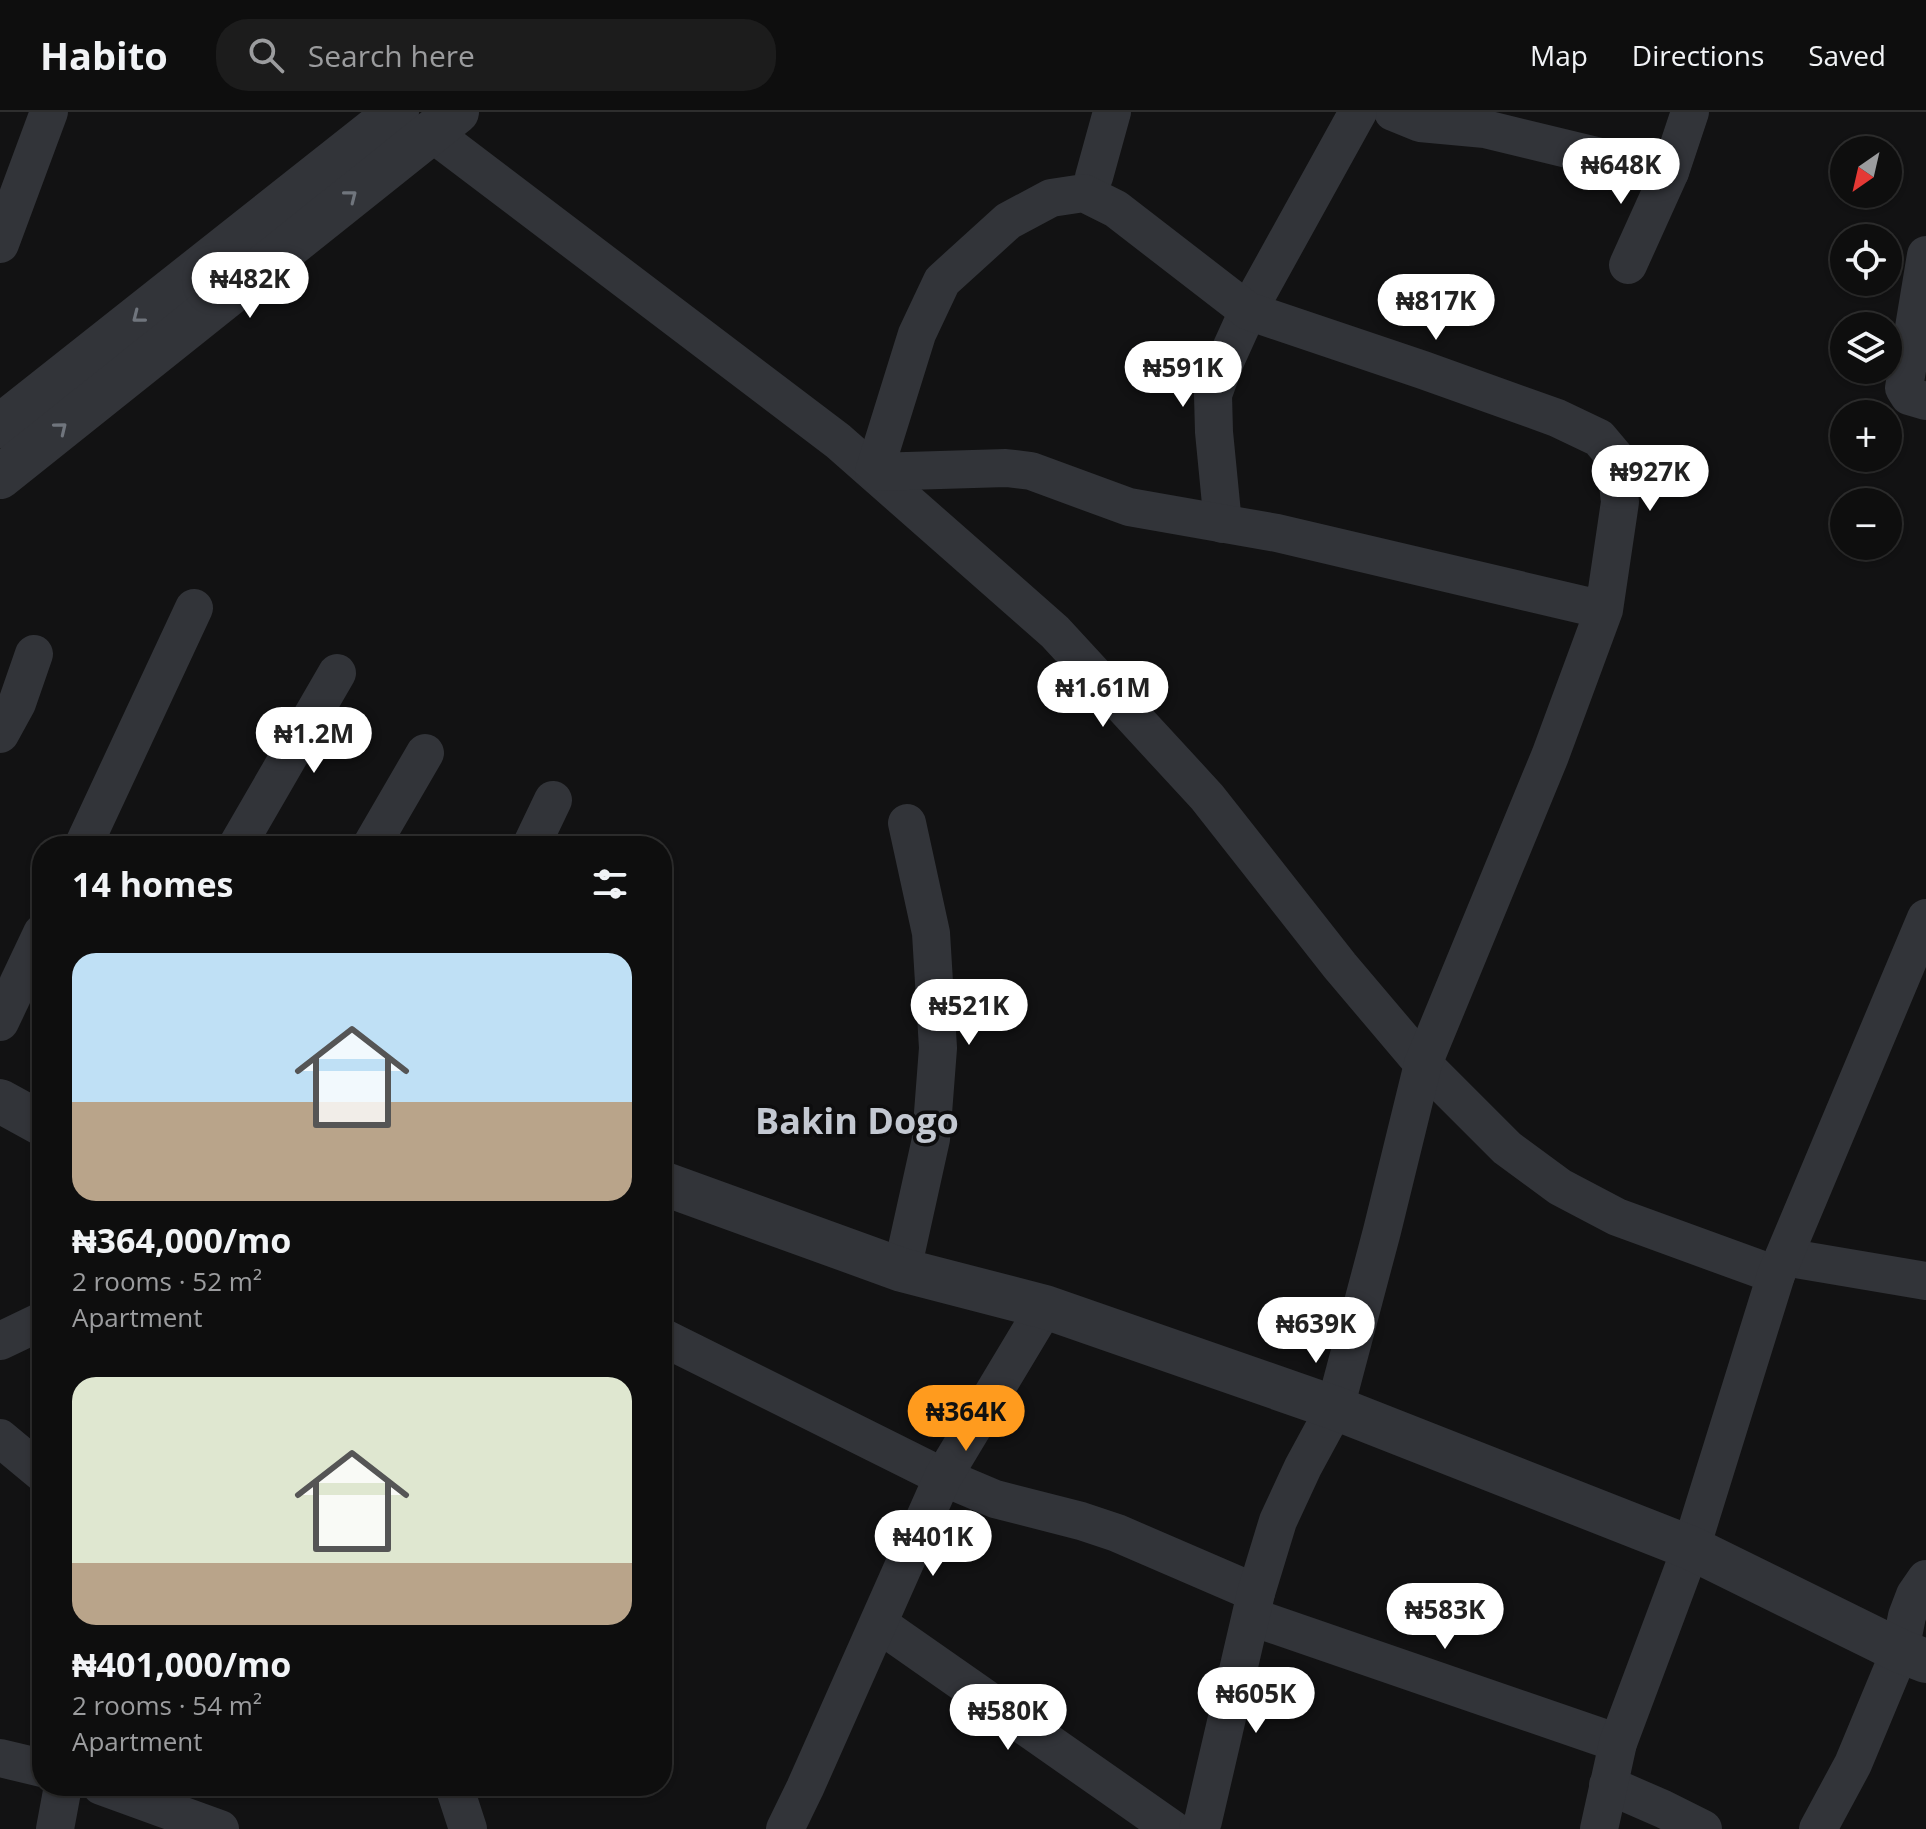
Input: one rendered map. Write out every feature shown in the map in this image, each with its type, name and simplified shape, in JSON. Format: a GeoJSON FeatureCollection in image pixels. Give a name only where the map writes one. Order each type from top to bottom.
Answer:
{"type":"FeatureCollection","features":[{"type":"Feature","properties":{"kind":"street"},"geometry":{"type":"LineString","coordinates":[[0,244],[49,112]]}},
{"type":"Feature","properties":{"kind":"street"},"geometry":{"type":"LineString","coordinates":[[1094,177],[1112,112]]}},
{"type":"Feature","properties":{"kind":"street"},"geometry":{"type":"LineString","coordinates":[[1223,524],[1213,395],[1248,311],[1358,112]]}},
{"type":"Feature","properties":{"kind":"street"},"geometry":{"type":"LineString","coordinates":[[1393,112],[1420,123],[1485,129],[1670,172]]}},
{"type":"Feature","properties":{"kind":"street"},"geometry":{"type":"LineString","coordinates":[[1628,265],[1670,172],[1690,112]]}},
{"type":"Feature","properties":{"kind":"street"},"geometry":{"type":"LineString","coordinates":[[0,426],[429,119],[838,441],[1055,632],[1207,797],[1340,966],[1423,1064],[1507,1148],[1560,1187],[1617,1217],[1780,1266],[1926,1281]]}},
{"type":"Feature","properties":{"kind":"street"},"geometry":{"type":"LineString","coordinates":[[874,472],[917,334],[942,281],[1008,221],[1051,198],[1084,193],[1116,209],[1248,311],[1557,418],[1599,438],[1615,457],[1620,502],[1604,610],[1550,756],[1423,1064],[1335,1408],[1278,1521],[1254,1605],[1203,1821],[1198,1829]]}},
{"type":"Feature","properties":{"kind":"street"},"geometry":{"type":"LineString","coordinates":[[0,477],[300,212]]}},
{"type":"Feature","properties":{"kind":"street"},"geometry":{"type":"LineString","coordinates":[[1926,255],[1904,388],[1909,396],[1926,401]]}},
{"type":"Feature","properties":{"kind":"street"},"geometry":{"type":"LineString","coordinates":[[874,472],[1006,468],[1031,471],[1129,507],[1277,533],[1604,610]]}},
{"type":"Feature","properties":{"kind":"street"},"geometry":{"type":"LineString","coordinates":[[88,836],[194,608]]}},
{"type":"Feature","properties":{"kind":"street"},"geometry":{"type":"LineString","coordinates":[[0,734],[17,703],[34,654]]}},
{"type":"Feature","properties":{"kind":"street"},"geometry":{"type":"LineString","coordinates":[[243,836],[337,673]]}},
{"type":"Feature","properties":{"kind":"street"},"geometry":{"type":"LineString","coordinates":[[377,836],[425,753]]}},
{"type":"Feature","properties":{"kind":"street"},"geometry":{"type":"LineString","coordinates":[[536,836],[553,800]]}},
{"type":"Feature","properties":{"kind":"street"},"geometry":{"type":"LineString","coordinates":[[902,1270],[931,1139],[938,1048],[931,933],[907,823]]}},
{"type":"Feature","properties":{"kind":"street"},"geometry":{"type":"LineString","coordinates":[[1599,1829],[1618,1743],[1691,1548],[1780,1266],[1926,918]]}},
{"type":"Feature","properties":{"kind":"street"},"geometry":{"type":"LineString","coordinates":[[0,1022],[32,954]]}},
{"type":"Feature","properties":{"kind":"street"},"geometry":{"type":"LineString","coordinates":[[0,1101],[32,1119]]}},
{"type":"Feature","properties":{"kind":"street"},"geometry":{"type":"LineString","coordinates":[[672,1187],[902,1270],[1045,1307],[1335,1408],[1691,1548],[1913,1656]]}},
{"type":"Feature","properties":{"kind":"street"},"geometry":{"type":"LineString","coordinates":[[785,1829],[943,1477],[1045,1307]]}},
{"type":"Feature","properties":{"kind":"street"},"geometry":{"type":"LineString","coordinates":[[0,1341],[32,1326]]}},
{"type":"Feature","properties":{"kind":"street"},"geometry":{"type":"LineString","coordinates":[[672,1342],[943,1477],[995,1499],[1117,1533],[1254,1605],[1618,1743]]}},
{"type":"Feature","properties":{"kind":"street"},"geometry":{"type":"LineString","coordinates":[[0,1438],[32,1465]]}},
{"type":"Feature","properties":{"kind":"street"},"geometry":{"type":"LineString","coordinates":[[1818,1829],[1913,1656],[1907,1616],[1915,1595],[1926,1579]]}},
{"type":"Feature","properties":{"kind":"street"},"geometry":{"type":"LineString","coordinates":[[879,1624],[1172,1829]]}},
{"type":"Feature","properties":{"kind":"street"},"geometry":{"type":"LineString","coordinates":[[0,1758],[32,1766]]}},
{"type":"Feature","properties":{"kind":"street"},"geometry":{"type":"LineString","coordinates":[[1608,1785],[1703,1829]]}},
{"type":"Feature","properties":{"kind":"street"},"geometry":{"type":"LineString","coordinates":[[55,1829],[61,1796]]}},
{"type":"Feature","properties":{"kind":"street"},"geometry":{"type":"LineString","coordinates":[[127,1796],[208,1827]]}},
{"type":"Feature","properties":{"kind":"street"},"geometry":{"type":"LineString","coordinates":[[457,1796],[468,1829]]}},
{"type":"Feature","properties":{"kind":"district","name":"Bakin Dogo"},"geometry":{"type":"Point","coordinates":[857,1120]}}]}
